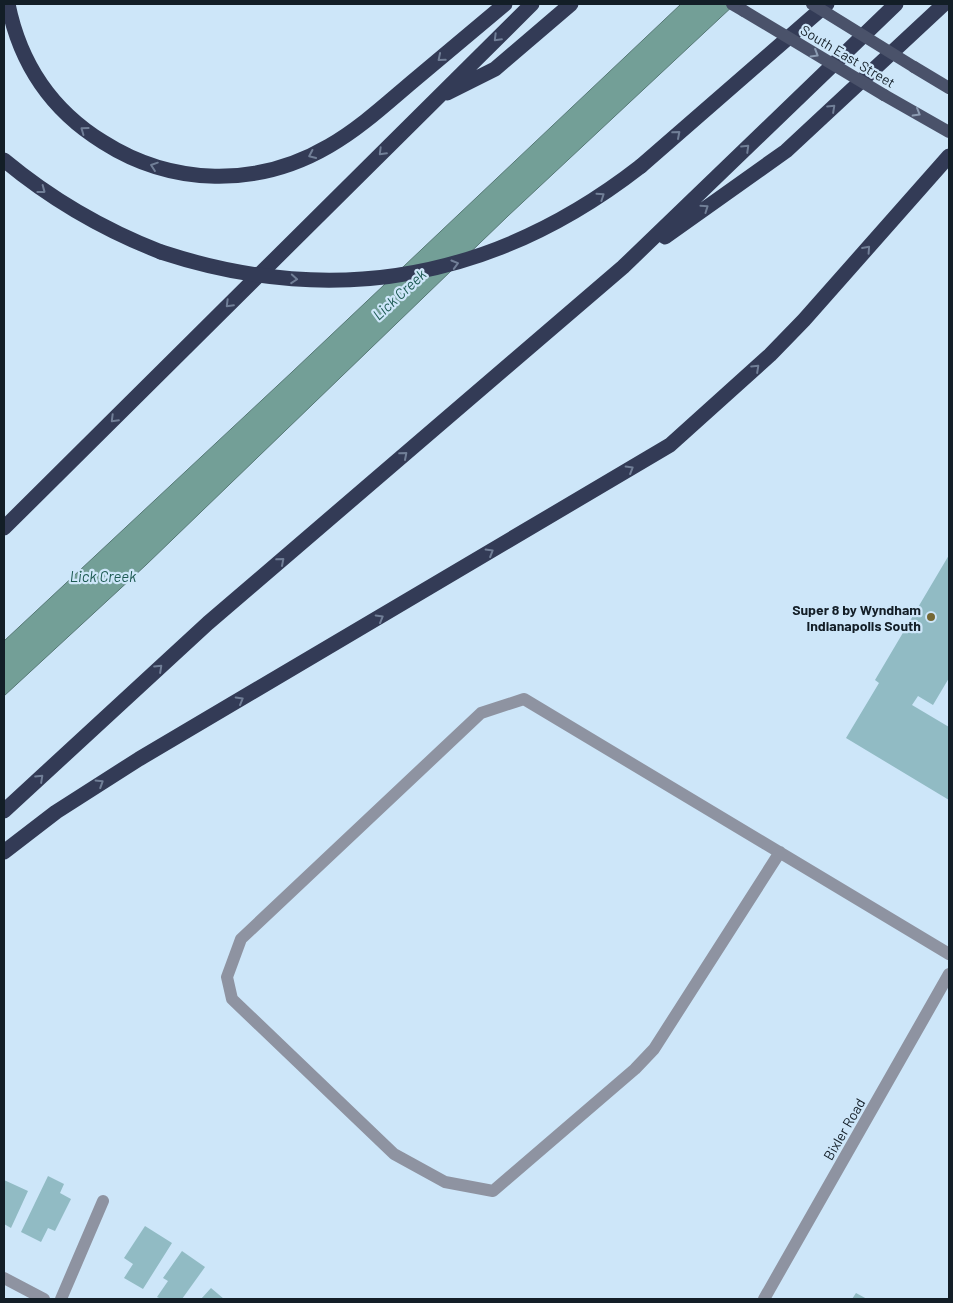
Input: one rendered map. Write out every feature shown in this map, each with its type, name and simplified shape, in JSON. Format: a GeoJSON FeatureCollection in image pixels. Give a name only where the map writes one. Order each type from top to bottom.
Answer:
{"type":"FeatureCollection","features":[{"type":"Feature","properties":{"kind":"highway"},"geometry":{"type":"LineString","coordinates":[[8,4],[13,31],[29,68],[51,98],[82,129],[125,156],[173,173],[203,177],[243,176],[274,169],[293,164],[329,146],[370,117],[505,4]]}},
{"type":"Feature","properties":{"kind":"highway"},"geometry":{"type":"LineString","coordinates":[[4,528],[532,4]]}},
{"type":"Feature","properties":{"kind":"highway"},"geometry":{"type":"LineString","coordinates":[[436,98],[495,69],[571,4]]}},
{"type":"Feature","properties":{"kind":"highway"},"geometry":{"type":"LineString","coordinates":[[4,160],[46,193],[80,215],[132,241],[206,266],[256,275],[318,280],[406,276],[474,258],[554,225],[613,188],[827,4]]}},
{"type":"Feature","properties":{"kind":"highway"},"geometry":{"type":"LineString","coordinates":[[4,811],[208,623],[623,267],[896,4]]}},
{"type":"Feature","properties":{"kind":"highway"},"geometry":{"type":"LineString","coordinates":[[623,267],[786,151],[944,4]]}},
{"type":"Feature","properties":{"kind":"highway"},"geometry":{"type":"LineString","coordinates":[[4,852],[56,812],[139,759],[670,445],[777,348],[949,156]]}},
{"type":"Feature","properties":{"kind":"main road","name":"South East Street"},"geometry":{"type":"LineString","coordinates":[[732,4],[949,132]]}},
{"type":"Feature","properties":{"kind":"main road","name":"South East Street"},"geometry":{"type":"LineString","coordinates":[[812,4],[949,88]]}},
{"type":"Feature","properties":{"kind":"street"},"geometry":{"type":"LineString","coordinates":[[780,852],[654,1049],[635,1069],[493,1192],[445,1182],[394,1154],[232,998],[228,977],[242,939],[481,713],[524,698],[780,852],[949,954]]}},
{"type":"Feature","properties":{"kind":"street","name":"Bixler Road"},"geometry":{"type":"LineString","coordinates":[[764,1299],[949,974]]}},
{"type":"Feature","properties":{"kind":"street"},"geometry":{"type":"LineString","coordinates":[[62,1299],[104,1201]]}},
{"type":"Feature","properties":{"kind":"street"},"geometry":{"type":"LineString","coordinates":[[4,1278],[44,1299]]}},
{"type":"Feature","properties":{"kind":"water","name":"Lick Creek"},"geometry":{"type":"Polygon","coordinates":[[[681,4],[735,4],[508,216],[146,565],[4,696],[4,641],[681,4]]]}},
{"type":"Feature","properties":{"kind":"building","name":"Super 8 by Wyndham Indianapolis South"},"geometry":{"type":"Polygon","coordinates":[[[949,555],[949,678],[933,705],[918,696],[912,705],[949,727],[949,800],[846,738],[879,683],[875,680],[949,555]]]}},
{"type":"Feature","properties":{"kind":"building"},"geometry":{"type":"Polygon","coordinates":[[[48,1176],[64,1184],[60,1193],[71,1199],[55,1231],[48,1228],[41,1242],[21,1232],[48,1176]]]}},
{"type":"Feature","properties":{"kind":"building"},"geometry":{"type":"Polygon","coordinates":[[[4,1180],[28,1191],[11,1228],[4,1224],[4,1180]]]}},
{"type":"Feature","properties":{"kind":"building"},"geometry":{"type":"Polygon","coordinates":[[[145,1226],[172,1243],[143,1289],[124,1278],[133,1264],[124,1258],[145,1226]]]}},
{"type":"Feature","properties":{"kind":"building"},"geometry":{"type":"Polygon","coordinates":[[[182,1251],[205,1267],[182,1299],[161,1299],[157,1297],[168,1281],[163,1278],[182,1251]]]}},
{"type":"Feature","properties":{"kind":"building"},"geometry":{"type":"Polygon","coordinates":[[[211,1288],[224,1299],[201,1299],[211,1288]]]}},
{"type":"Feature","properties":{"kind":"building"},"geometry":{"type":"Polygon","coordinates":[[[856,1293],[867,1299],[852,1299],[856,1293]]]}},
{"type":"Feature","properties":{"kind":"place","name":"Super 8 by Wyndham Indianapolis South"},"geometry":{"type":"Point","coordinates":[931,617]}}]}
